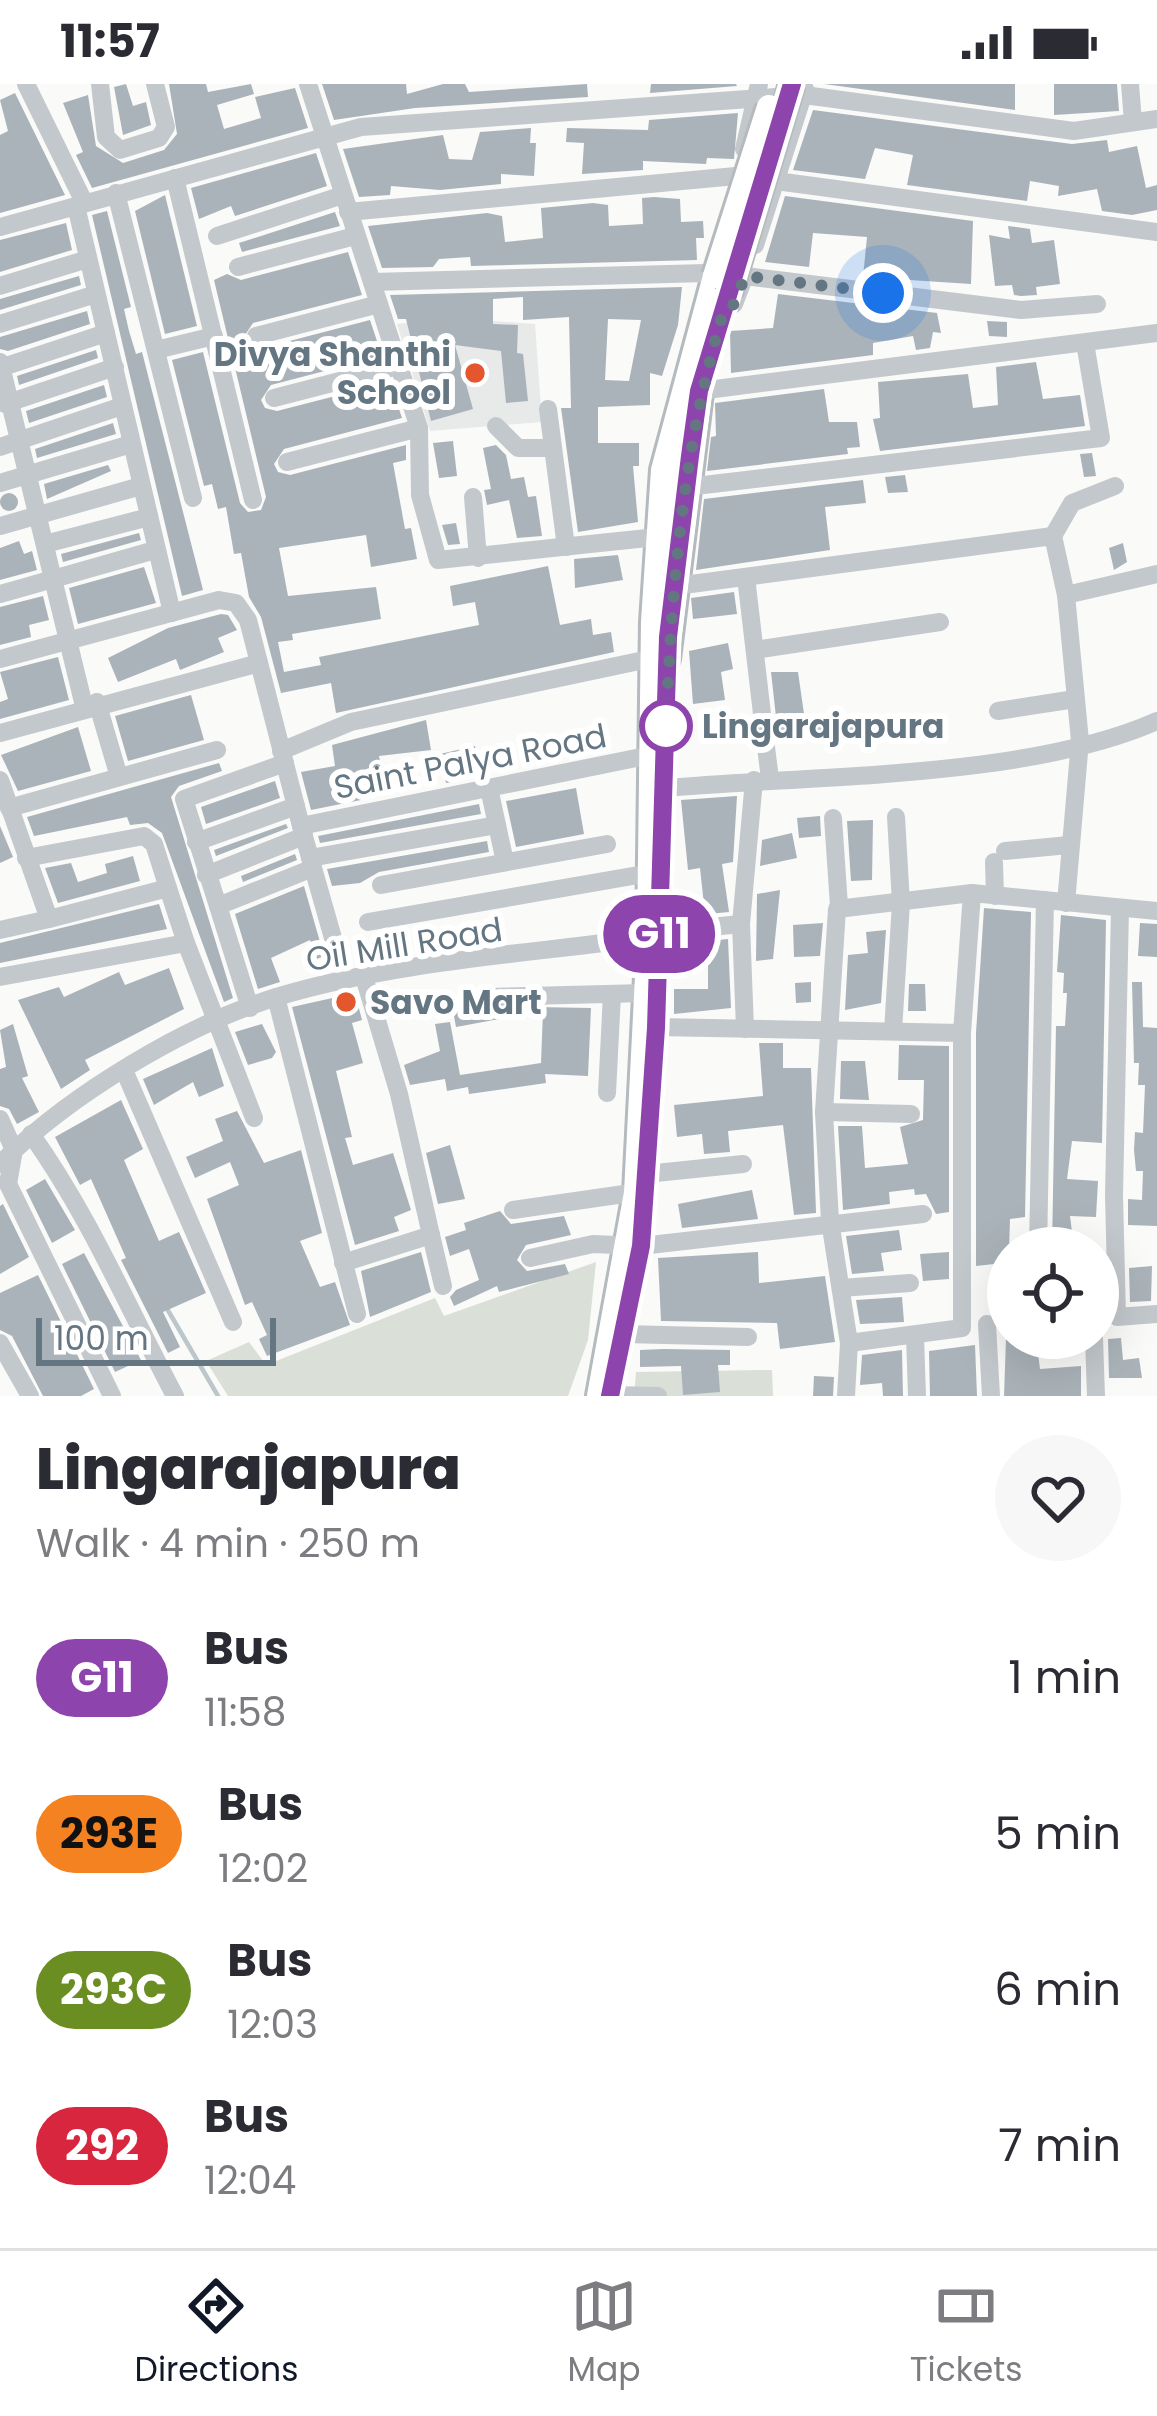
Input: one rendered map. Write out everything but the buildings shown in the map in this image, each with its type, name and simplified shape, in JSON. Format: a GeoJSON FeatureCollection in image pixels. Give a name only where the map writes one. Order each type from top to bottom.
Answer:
{"type":"FeatureCollection","features":[{"type":"Feature","properties":{"kind":"main road"},"geometry":{"type":"LineString","coordinates":[[642,1186],[645,993],[666,788],[658,537],[663,470],[702,334],[801,88]]}},
{"type":"Feature","properties":{"kind":"main road"},"geometry":{"type":"LineString","coordinates":[[610,1395],[635,1245],[656,1028],[651,755],[663,650],[676,586],[699,391],[764,89]]}},
{"type":"Feature","properties":{"kind":"main road"},"geometry":{"type":"LineString","coordinates":[[599,1396],[635,1245]]}},
{"type":"Feature","properties":{"kind":"street"},"geometry":{"type":"LineString","coordinates":[[0,659],[172,613],[88,259],[80,204],[26,84]]}},
{"type":"Feature","properties":{"kind":"street"},"geometry":{"type":"LineString","coordinates":[[100,84],[112,148],[138,146],[159,138],[166,128],[155,84]]}},
{"type":"Feature","properties":{"kind":"street"},"geometry":{"type":"LineString","coordinates":[[308,84],[419,428],[420,496],[438,560],[658,537]]}},
{"type":"Feature","properties":{"kind":"street"},"geometry":{"type":"LineString","coordinates":[[1130,84],[1133,122]]}},
{"type":"Feature","properties":{"kind":"street"},"geometry":{"type":"LineString","coordinates":[[0,227],[361,127],[764,89],[801,88],[1074,131],[1157,119]]}},
{"type":"Feature","properties":{"kind":"street"},"geometry":{"type":"LineString","coordinates":[[724,286],[776,181],[801,88]]}},
{"type":"Feature","properties":{"kind":"street"},"geometry":{"type":"LineString","coordinates":[[724,286],[736,176],[764,89]]}},
{"type":"Feature","properties":{"kind":"street"},"geometry":{"type":"LineString","coordinates":[[138,146],[147,185]]}},
{"type":"Feature","properties":{"kind":"street"},"geometry":{"type":"LineString","coordinates":[[218,236],[346,203],[736,176]]}},
{"type":"Feature","properties":{"kind":"street"},"geometry":{"type":"LineString","coordinates":[[176,178],[253,500]]}},
{"type":"Feature","properties":{"kind":"street"},"geometry":{"type":"LineString","coordinates":[[776,181],[1157,232]]}},
{"type":"Feature","properties":{"kind":"street"},"geometry":{"type":"LineString","coordinates":[[116,194],[193,498]]}},
{"type":"Feature","properties":{"kind":"street"},"geometry":{"type":"LineString","coordinates":[[238,267],[356,236]]}},
{"type":"Feature","properties":{"kind":"street"},"geometry":{"type":"LineString","coordinates":[[0,286],[88,259]]}},
{"type":"Feature","properties":{"kind":"street"},"geometry":{"type":"LineString","coordinates":[[372,282],[724,286],[1021,310],[1097,304]]}},
{"type":"Feature","properties":{"kind":"street"},"geometry":{"type":"LineString","coordinates":[[0,324],[96,294]]}},
{"type":"Feature","properties":{"kind":"street"},"geometry":{"type":"LineString","coordinates":[[256,336],[379,304]]}},
{"type":"Feature","properties":{"kind":"street"},"geometry":{"type":"LineString","coordinates":[[106,333],[0,366],[69,641],[118,777]]}},
{"type":"Feature","properties":{"kind":"street"},"geometry":{"type":"LineString","coordinates":[[699,391],[1157,333]]}},
{"type":"Feature","properties":{"kind":"street"},"geometry":{"type":"LineString","coordinates":[[156,350],[214,336]]}},
{"type":"Feature","properties":{"kind":"street"},"geometry":{"type":"LineString","coordinates":[[687,487],[1101,438],[1085,343]]}},
{"type":"Feature","properties":{"kind":"street"},"geometry":{"type":"LineString","coordinates":[[274,398],[398,366]]}},
{"type":"Feature","properties":{"kind":"street"},"geometry":{"type":"LineString","coordinates":[[6,404],[115,367]]}},
{"type":"Feature","properties":{"kind":"street"},"geometry":{"type":"LineString","coordinates":[[0,447],[122,406]]}},
{"type":"Feature","properties":{"kind":"street"},"geometry":{"type":"LineString","coordinates":[[548,409],[549,448],[566,547]]}},
{"type":"Feature","properties":{"kind":"street"},"geometry":{"type":"LineString","coordinates":[[496,426],[518,448],[549,448]]}},
{"type":"Feature","properties":{"kind":"street"},"geometry":{"type":"LineString","coordinates":[[287,461],[419,428]]}},
{"type":"Feature","properties":{"kind":"street"},"geometry":{"type":"LineString","coordinates":[[0,483],[131,444]]}},
{"type":"Feature","properties":{"kind":"street"},"geometry":{"type":"LineString","coordinates":[[0,526],[141,485]]}},
{"type":"Feature","properties":{"kind":"street"},"geometry":{"type":"LineString","coordinates":[[1066,903],[1079,748],[1066,595],[1053,536],[1072,502],[1114,486]]}},
{"type":"Feature","properties":{"kind":"street"},"geometry":{"type":"LineString","coordinates":[[472,497],[478,559]]}},
{"type":"Feature","properties":{"kind":"street"},"geometry":{"type":"LineString","coordinates":[[45,544],[149,517]]}},
{"type":"Feature","properties":{"kind":"street"},"geometry":{"type":"LineString","coordinates":[[676,586],[1053,536]]}},
{"type":"Feature","properties":{"kind":"street"},"geometry":{"type":"LineString","coordinates":[[0,594],[155,550]]}},
{"type":"Feature","properties":{"kind":"street"},"geometry":{"type":"LineString","coordinates":[[1066,595],[1157,574]]}},
{"type":"Feature","properties":{"kind":"street"},"geometry":{"type":"LineString","coordinates":[[745,1029],[741,924],[762,780],[764,731],[746,577]]}},
{"type":"Feature","properties":{"kind":"street","name":"Saint Palya Road"},"geometry":{"type":"LineString","coordinates":[[172,613],[219,600],[236,603],[245,613],[312,863],[399,1094],[443,1286]]}},
{"type":"Feature","properties":{"kind":"street"},"geometry":{"type":"LineString","coordinates":[[754,650],[940,622]]}},
{"type":"Feature","properties":{"kind":"street"},"geometry":{"type":"LineString","coordinates":[[250,1008],[184,799],[351,722],[663,650]]}},
{"type":"Feature","properties":{"kind":"street"},"geometry":{"type":"LineString","coordinates":[[0,733],[91,704],[259,663]]}},
{"type":"Feature","properties":{"kind":"street"},"geometry":{"type":"LineString","coordinates":[[998,712],[1076,699]]}},
{"type":"Feature","properties":{"kind":"street"},"geometry":{"type":"LineString","coordinates":[[666,788],[934,767],[1079,748],[1157,721]]}},
{"type":"Feature","properties":{"kind":"street"},"geometry":{"type":"LineString","coordinates":[[764,731],[845,727]]}},
{"type":"Feature","properties":{"kind":"street"},"geometry":{"type":"LineString","coordinates":[[9,808],[217,750]]}},
{"type":"Feature","properties":{"kind":"street","name":"Saint Palya Road"},"geometry":{"type":"LineString","coordinates":[[300,823],[651,755]]}},
{"type":"Feature","properties":{"kind":"street"},"geometry":{"type":"LineString","coordinates":[[0,780],[49,920]]}},
{"type":"Feature","properties":{"kind":"street"},"geometry":{"type":"LineString","coordinates":[[489,788],[505,862]]}},
{"type":"Feature","properties":{"kind":"street"},"geometry":{"type":"LineString","coordinates":[[893,1031],[901,903],[896,817]]}},
{"type":"Feature","properties":{"kind":"street"},"geometry":{"type":"LineString","coordinates":[[833,818],[839,906],[824,1112],[830,1221],[849,1343],[846,1396]]}},
{"type":"Feature","properties":{"kind":"street"},"geometry":{"type":"LineString","coordinates":[[196,842],[300,823]]}},
{"type":"Feature","properties":{"kind":"street"},"geometry":{"type":"LineString","coordinates":[[206,875],[300,823]]}},
{"type":"Feature","properties":{"kind":"street"},"geometry":{"type":"LineString","coordinates":[[218,906],[312,863],[497,825]]}},
{"type":"Feature","properties":{"kind":"street"},"geometry":{"type":"LineString","coordinates":[[26,858],[144,836],[154,844],[185,943],[254,1118]]}},
{"type":"Feature","properties":{"kind":"street"},"geometry":{"type":"LineString","coordinates":[[381,885],[608,844]]}},
{"type":"Feature","properties":{"kind":"street"},"geometry":{"type":"LineString","coordinates":[[995,896],[1000,856],[1070,845]]}},
{"type":"Feature","properties":{"kind":"street"},"geometry":{"type":"LineString","coordinates":[[368,922],[650,873]]}},
{"type":"Feature","properties":{"kind":"street"},"geometry":{"type":"LineString","coordinates":[[0,930],[168,888]]}},
{"type":"Feature","properties":{"kind":"street"},"geometry":{"type":"LineString","coordinates":[[962,1328],[962,1033],[972,893]]}},
{"type":"Feature","properties":{"kind":"street"},"geometry":{"type":"LineString","coordinates":[[839,906],[972,893],[1157,911]]}},
{"type":"Feature","properties":{"kind":"street"},"geometry":{"type":"LineString","coordinates":[[1038,1227],[1045,901]]}},
{"type":"Feature","properties":{"kind":"street"},"geometry":{"type":"LineString","coordinates":[[1112,1227],[1120,908]]}},
{"type":"Feature","properties":{"kind":"street","name":"Oil Mill Road"},"geometry":{"type":"LineString","coordinates":[[5,1153],[124,1070],[276,997],[355,978],[741,924]]}},
{"type":"Feature","properties":{"kind":"street"},"geometry":{"type":"LineString","coordinates":[[0,977],[185,943]]}},
{"type":"Feature","properties":{"kind":"street"},"geometry":{"type":"LineString","coordinates":[[486,997],[645,993]]}},
{"type":"Feature","properties":{"kind":"street"},"geometry":{"type":"LineString","coordinates":[[607,1093],[612,994]]}},
{"type":"Feature","properties":{"kind":"street"},"geometry":{"type":"LineString","coordinates":[[276,997],[357,1313]]}},
{"type":"Feature","properties":{"kind":"street"},"geometry":{"type":"LineString","coordinates":[[656,1028],[962,1033]]}},
{"type":"Feature","properties":{"kind":"street"},"geometry":{"type":"LineString","coordinates":[[124,1070],[233,1322]]}},
{"type":"Feature","properties":{"kind":"street"},"geometry":{"type":"LineString","coordinates":[[824,1112],[910,1114]]}},
{"type":"Feature","properties":{"kind":"street"},"geometry":{"type":"LineString","coordinates":[[0,1119],[8,1184],[112,1396]]}},
{"type":"Feature","properties":{"kind":"street"},"geometry":{"type":"LineString","coordinates":[[31,1134],[79,1202],[103,1259],[175,1396]]}},
{"type":"Feature","properties":{"kind":"street"},"geometry":{"type":"LineString","coordinates":[[513,1210],[743,1164]]}},
{"type":"Feature","properties":{"kind":"street"},"geometry":{"type":"LineString","coordinates":[[530,1258],[593,1244],[635,1245],[923,1214]]}},
{"type":"Feature","properties":{"kind":"street"},"geometry":{"type":"LineString","coordinates":[[344,1263],[431,1235]]}},
{"type":"Feature","properties":{"kind":"street"},"geometry":{"type":"LineString","coordinates":[[841,1288],[910,1283]]}},
{"type":"Feature","properties":{"kind":"street"},"geometry":{"type":"LineString","coordinates":[[1119,1318],[1157,1314]]}},
{"type":"Feature","properties":{"kind":"street"},"geometry":{"type":"LineString","coordinates":[[849,1343],[987,1324]]}},
{"type":"Feature","properties":{"kind":"street"},"geometry":{"type":"LineString","coordinates":[[623,1334],[748,1337]]}},
{"type":"Feature","properties":{"kind":"street"},"geometry":{"type":"LineString","coordinates":[[914,1336],[916,1396]]}},
{"type":"Feature","properties":{"kind":"street"},"geometry":{"type":"LineString","coordinates":[[0,1343],[30,1396]]}},
{"type":"Feature","properties":{"kind":"street"},"geometry":{"type":"LineString","coordinates":[[989,1359],[991,1396]]}},
{"type":"Feature","properties":{"kind":"street"},"geometry":{"type":"LineString","coordinates":[[1095,1359],[1096,1396]]}},
{"type":"Feature","properties":{"kind":"street"},"geometry":{"type":"LineString","coordinates":[[610,1395],[658,1396]]}},
{"type":"Feature","properties":{"kind":"shaded area","name":"Divya Shanthi School"},"geometry":{"type":"Polygon","coordinates":[[[453,318],[535,324],[542,422],[430,431],[397,324],[453,318]]]}},
{"type":"Feature","properties":{"kind":"shaded area"},"geometry":{"type":"Polygon","coordinates":[[[596,1262],[588,1340],[568,1396],[228,1396],[206,1361],[249,1342],[266,1365],[435,1298],[444,1316],[596,1262]]]}},
{"type":"Feature","properties":{"kind":"shaded area"},"geometry":{"type":"Polygon","coordinates":[[[772,1370],[773,1396],[634,1396],[636,1372],[772,1370]]]}},
{"type":"Feature","properties":{"kind":"waterway"},"geometry":{"type":"LineString","coordinates":[[166,1307],[218,1396]]}},
{"type":"Feature","properties":{"kind":"bus line","name":"G11"},"geometry":{"type":"LineString","coordinates":[[610,1396],[641,1246],[656,1028],[668,637],[699,391],[792,84]]}},
{"type":"Feature","properties":{"kind":"place","name":"Divya Shanthi School"},"geometry":{"type":"Point","coordinates":[475,373]}},
{"type":"Feature","properties":{"kind":"place","name":"Lingarajapura"},"geometry":{"type":"Point","coordinates":[666,726]}},
{"type":"Feature","properties":{"kind":"place","name":"Savo Mart"},"geometry":{"type":"Point","coordinates":[346,1002]}},
{"type":"Feature","properties":{"kind":"route"},"geometry":{"type":"LineString","coordinates":[[666,726],[668,637],[699,391],[724,310],[734,304],[745,276],[883,293]]}}]}
